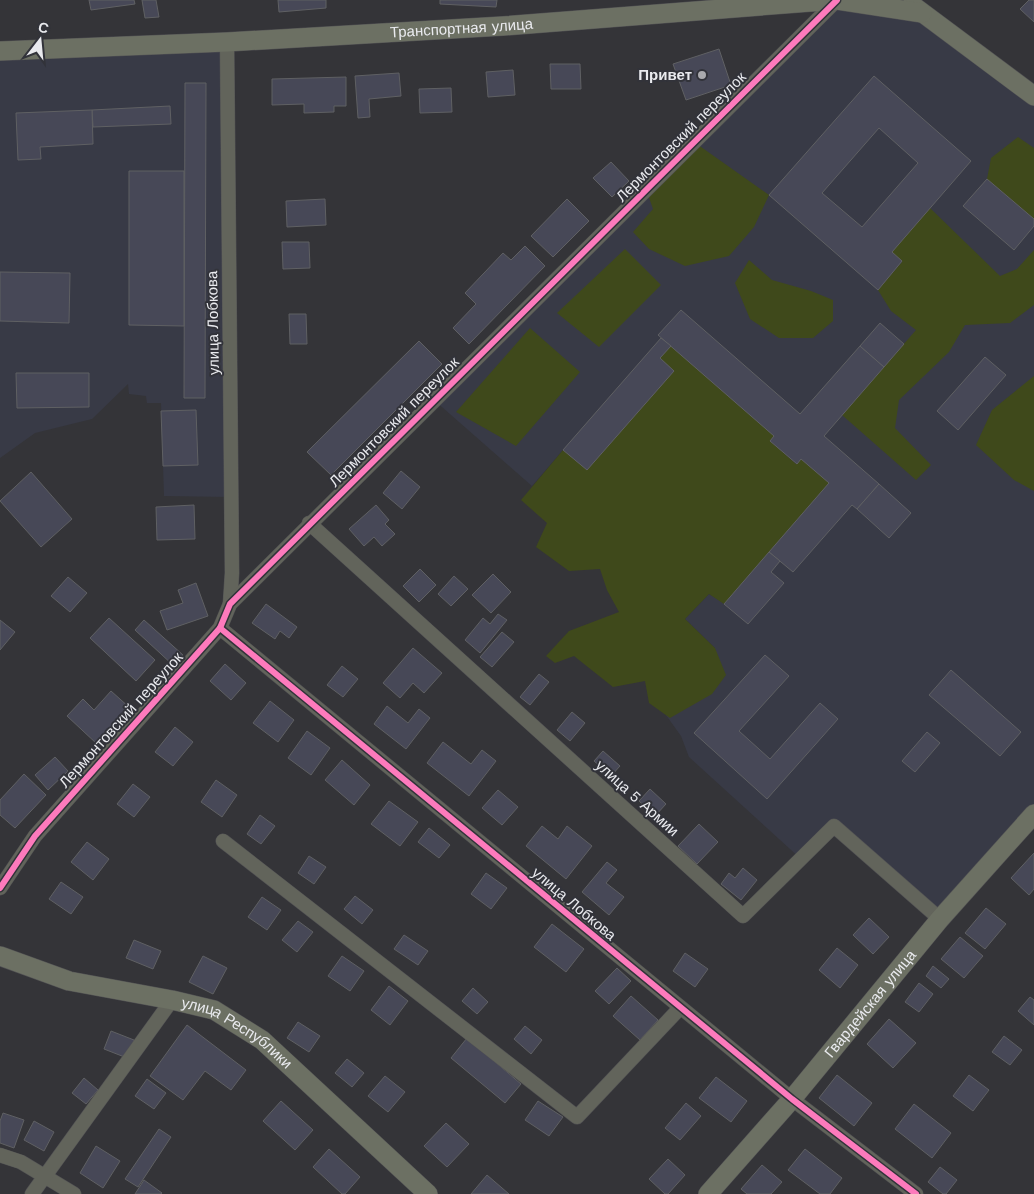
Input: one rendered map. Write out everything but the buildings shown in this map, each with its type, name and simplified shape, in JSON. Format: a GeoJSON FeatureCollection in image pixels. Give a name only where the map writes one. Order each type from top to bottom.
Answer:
{"type":"FeatureCollection","features":[{"type":"Feature","properties":{"kind":"main road","name":"Транспортная улица"},"geometry":{"type":"LineString","coordinates":[[0,51],[227,42],[503,26],[837,0],[922,13]]}},
{"type":"Feature","properties":{"kind":"main road"},"geometry":{"type":"LineString","coordinates":[[905,0],[1034,96]]}},
{"type":"Feature","properties":{"kind":"main road","name":"Гвардейская улица"},"geometry":{"type":"LineString","coordinates":[[708,1194],[792,1099],[940,919],[1034,814]]}},
{"type":"Feature","properties":{"kind":"main road","name":"улица Республики"},"geometry":{"type":"LineString","coordinates":[[0,956],[69,980],[214,1010],[262,1040],[428,1194]]}},
{"type":"Feature","properties":{"kind":"street","name":"Лермонтовский переулок"},"geometry":{"type":"LineString","coordinates":[[0,888],[35,836],[220,628],[230,604],[837,0]]}},
{"type":"Feature","properties":{"kind":"street","name":"улица Лобкова"},"geometry":{"type":"LineString","coordinates":[[227,42],[232,573],[230,604]]}},
{"type":"Feature","properties":{"kind":"street","name":"улица 5 Армии"},"geometry":{"type":"LineString","coordinates":[[310,523],[743,916],[834,826],[940,919]]}},
{"type":"Feature","properties":{"kind":"street","name":"улица Лобкова"},"geometry":{"type":"LineString","coordinates":[[220,628],[680,1008],[792,1099],[916,1194]]}},
{"type":"Feature","properties":{"kind":"street"},"geometry":{"type":"LineString","coordinates":[[223,841],[577,1117],[680,1008]]}},
{"type":"Feature","properties":{"kind":"street"},"geometry":{"type":"LineString","coordinates":[[32,1194],[172,1000]]}},
{"type":"Feature","properties":{"kind":"street"},"geometry":{"type":"LineString","coordinates":[[0,1155],[21,1162],[74,1194]]}},
{"type":"Feature","properties":{"kind":"shaded area"},"geometry":{"type":"Polygon","coordinates":[[[837,0],[922,13],[1034,96],[1034,814],[940,919],[834,826],[801,859],[689,757],[681,736],[666,715],[715,648],[685,619],[709,594],[724,603],[797,464],[770,441],[674,371],[587,470],[563,450],[532,486],[434,400],[837,0]]]}},
{"type":"Feature","properties":{"kind":"shaded area"},"geometry":{"type":"Polygon","coordinates":[[[227,42],[231,497],[164,496],[161,403],[147,403],[146,396],[129,394],[128,384],[92,419],[35,433],[0,458],[0,51],[227,42]]]}},
{"type":"Feature","properties":{"kind":"green space"},"geometry":{"type":"Polygon","coordinates":[[[1018,137],[1034,148],[1034,219],[987,179],[991,158],[1018,137]]]}},
{"type":"Feature","properties":{"kind":"green space"},"geometry":{"type":"Polygon","coordinates":[[[694,142],[769,195],[754,227],[729,256],[685,266],[649,249],[633,232],[653,209],[646,189],[694,142]]]}},
{"type":"Feature","properties":{"kind":"green space"},"geometry":{"type":"Polygon","coordinates":[[[930,208],[1000,276],[1017,269],[1034,250],[1034,305],[1010,323],[965,325],[949,352],[899,400],[895,428],[931,465],[916,480],[842,415],[916,330],[891,311],[878,290],[902,262],[892,252],[930,208]]]}},
{"type":"Feature","properties":{"kind":"green space"},"geometry":{"type":"Polygon","coordinates":[[[625,249],[661,285],[599,347],[557,313],[625,249]]]}},
{"type":"Feature","properties":{"kind":"green space"},"geometry":{"type":"Polygon","coordinates":[[[749,260],[772,280],[811,291],[833,300],[833,321],[813,338],[779,338],[750,319],[735,283],[749,260]]]}},
{"type":"Feature","properties":{"kind":"green space"},"geometry":{"type":"Polygon","coordinates":[[[530,328],[580,372],[516,446],[456,412],[530,328]]]}},
{"type":"Feature","properties":{"kind":"green space"},"geometry":{"type":"Polygon","coordinates":[[[671,346],[774,436],[770,441],[796,464],[801,459],[829,483],[724,604],[709,594],[685,619],[715,648],[726,675],[712,694],[670,718],[649,703],[645,681],[613,687],[574,656],[555,663],[546,656],[569,631],[619,612],[607,590],[600,569],[569,571],[536,547],[547,523],[521,500],[563,450],[587,470],[674,371],[660,358],[671,346]]]}},
{"type":"Feature","properties":{"kind":"green space"},"geometry":{"type":"Polygon","coordinates":[[[1034,376],[1034,491],[1014,480],[976,445],[992,410],[1034,376]]]}},
{"type":"Feature","properties":{"kind":"cycle path"},"geometry":{"type":"LineString","coordinates":[[0,888],[35,836],[220,628],[230,604],[837,0]]}},
{"type":"Feature","properties":{"kind":"cycle path"},"geometry":{"type":"LineString","coordinates":[[220,628],[792,1099],[916,1194]]}},
{"type":"Feature","properties":{"kind":"place","name":"Привет"},"geometry":{"type":"Point","coordinates":[702,75]}}]}
